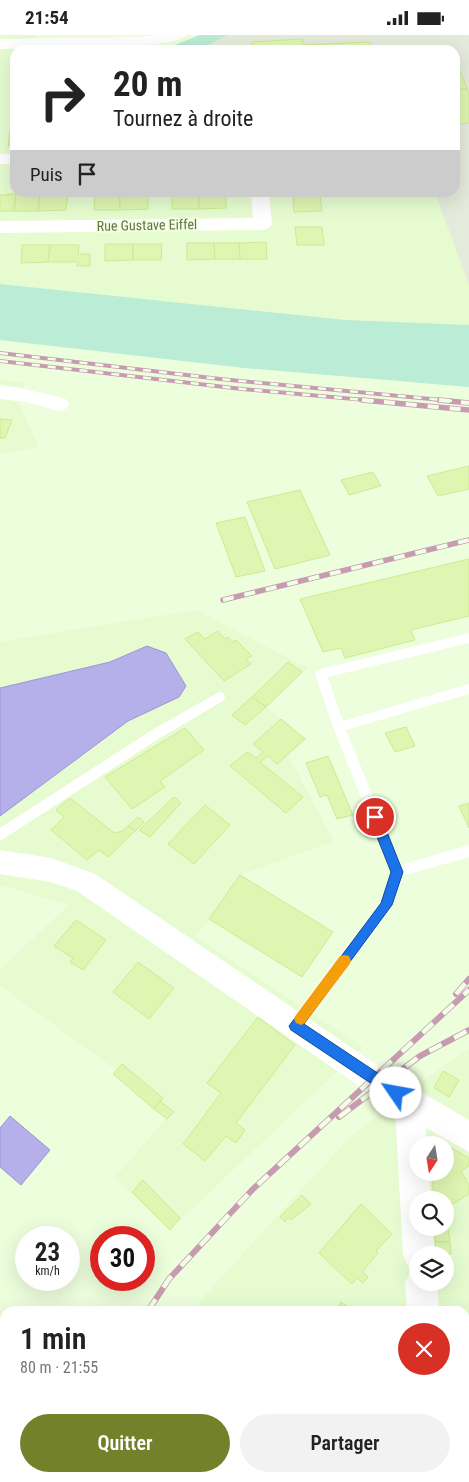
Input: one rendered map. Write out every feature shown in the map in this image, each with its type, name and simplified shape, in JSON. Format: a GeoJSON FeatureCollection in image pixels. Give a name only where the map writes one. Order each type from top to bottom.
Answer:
{"type":"FeatureCollection","features":[{"type":"Feature","properties":{"kind":"street"},"geometry":{"type":"LineString","coordinates":[[0,43],[134,42],[165,39],[178,35]]}},
{"type":"Feature","properties":{"kind":"street","name":"Rue Gustave Eiffel"},"geometry":{"type":"LineString","coordinates":[[0,227],[263,223],[260,197]]}},
{"type":"Feature","properties":{"kind":"street"},"geometry":{"type":"LineString","coordinates":[[0,392],[26,395],[60,404]]}},
{"type":"Feature","properties":{"kind":"street"},"geometry":{"type":"LineString","coordinates":[[0,862],[51,870],[86,882],[382,1085],[469,1137]]}},
{"type":"Feature","properties":{"kind":"street"},"geometry":{"type":"LineString","coordinates":[[409,1101],[418,1246]]}},
{"type":"Feature","properties":{"kind":"street"},"geometry":{"type":"LineString","coordinates":[[422,1291],[423,1306]]}},
{"type":"Feature","properties":{"kind":"lane"},"geometry":{"type":"LineString","coordinates":[[295,1026],[386,905],[397,872],[339,727],[321,674],[469,638]]}},
{"type":"Feature","properties":{"kind":"lane"},"geometry":{"type":"LineString","coordinates":[[339,727],[469,689]]}},
{"type":"Feature","properties":{"kind":"lane"},"geometry":{"type":"LineString","coordinates":[[0,835],[156,734],[219,697]]}},
{"type":"Feature","properties":{"kind":"lane"},"geometry":{"type":"LineString","coordinates":[[397,872],[467,853]]}},
{"type":"Feature","properties":{"kind":"shaded area"},"geometry":{"type":"Polygon","coordinates":[[[0,35],[36,35],[32,45],[10,45],[10,197],[436,197],[469,285],[469,325],[346,320],[0,284],[0,35]]]}},
{"type":"Feature","properties":{"kind":"shaded area"},"geometry":{"type":"Polygon","coordinates":[[[200,35],[228,35],[209,45],[175,45],[200,35]]]}},
{"type":"Feature","properties":{"kind":"shaded area"},"geometry":{"type":"Polygon","coordinates":[[[228,35],[469,35],[469,285],[436,197],[460,197],[460,45],[209,45],[228,35]]]}},
{"type":"Feature","properties":{"kind":"shaded area"},"geometry":{"type":"Polygon","coordinates":[[[0,284],[346,320],[469,325],[469,387],[244,368],[0,340],[0,284]]]}},
{"type":"Feature","properties":{"kind":"shaded area"},"geometry":{"type":"Polygon","coordinates":[[[0,380],[25,383],[18,401],[39,447],[0,454],[0,380]]]}},
{"type":"Feature","properties":{"kind":"shaded area"},"geometry":{"type":"Polygon","coordinates":[[[196,610],[308,668],[266,707],[307,739],[288,755],[334,841],[240,875],[196,937],[363,1047],[170,1230],[114,1178],[173,1111],[0,986],[0,969],[69,905],[0,885],[0,642],[196,610]]]}},
{"type":"Feature","properties":{"kind":"shaded area"},"geometry":{"type":"Polygon","coordinates":[[[147,646],[166,653],[186,686],[179,697],[128,721],[0,816],[0,688],[110,662],[147,646]]]}},
{"type":"Feature","properties":{"kind":"shaded area"},"geometry":{"type":"Polygon","coordinates":[[[469,1049],[469,1306],[199,1306],[206,1294],[348,1139],[419,1083],[469,1049]]]}},
{"type":"Feature","properties":{"kind":"shaded area"},"geometry":{"type":"Polygon","coordinates":[[[10,1116],[50,1150],[21,1185],[0,1167],[0,1128],[10,1116]]]}},
{"type":"Feature","properties":{"kind":"building"},"geometry":{"type":"Polygon","coordinates":[[[302,39],[304,45],[252,45],[252,42],[302,39]]]}},
{"type":"Feature","properties":{"kind":"building"},"geometry":{"type":"Polygon","coordinates":[[[369,42],[370,45],[304,45],[369,42]]]}},
{"type":"Feature","properties":{"kind":"building"},"geometry":{"type":"Polygon","coordinates":[[[460,71],[467,89],[460,90],[460,71]]]}},
{"type":"Feature","properties":{"kind":"building"},"geometry":{"type":"Polygon","coordinates":[[[467,89],[469,93],[469,123],[460,124],[460,90],[467,89]]]}},
{"type":"Feature","properties":{"kind":"building"},"geometry":{"type":"Polygon","coordinates":[[[10,194],[10,197],[16,197],[14,211],[0,211],[0,195],[10,194]]]}},
{"type":"Feature","properties":{"kind":"building"},"geometry":{"type":"Polygon","coordinates":[[[16,197],[40,197],[38,211],[14,211],[16,197]]]}},
{"type":"Feature","properties":{"kind":"building"},"geometry":{"type":"Polygon","coordinates":[[[40,197],[68,197],[66,210],[38,211],[40,197]]]}},
{"type":"Feature","properties":{"kind":"building"},"geometry":{"type":"Polygon","coordinates":[[[95,197],[120,197],[120,210],[94,210],[95,197]]]}},
{"type":"Feature","properties":{"kind":"building"},"geometry":{"type":"Polygon","coordinates":[[[120,197],[148,197],[148,209],[120,210],[120,197]]]}},
{"type":"Feature","properties":{"kind":"building"},"geometry":{"type":"Polygon","coordinates":[[[172,197],[199,197],[199,209],[172,209],[172,197]]]}},
{"type":"Feature","properties":{"kind":"building"},"geometry":{"type":"Polygon","coordinates":[[[199,197],[226,197],[226,208],[199,209],[199,197]]]}},
{"type":"Feature","properties":{"kind":"building"},"geometry":{"type":"Polygon","coordinates":[[[293,197],[320,197],[322,211],[294,212],[293,197]]]}},
{"type":"Feature","properties":{"kind":"building"},"geometry":{"type":"Polygon","coordinates":[[[295,227],[322,227],[324,245],[297,245],[295,227]]]}},
{"type":"Feature","properties":{"kind":"building"},"geometry":{"type":"Polygon","coordinates":[[[266,242],[267,259],[240,259],[239,243],[266,242]]]}},
{"type":"Feature","properties":{"kind":"building"},"geometry":{"type":"Polygon","coordinates":[[[187,243],[214,243],[215,259],[187,260],[187,243]]]}},
{"type":"Feature","properties":{"kind":"building"},"geometry":{"type":"Polygon","coordinates":[[[214,243],[239,243],[240,259],[215,259],[214,243]]]}},
{"type":"Feature","properties":{"kind":"building"},"geometry":{"type":"Polygon","coordinates":[[[105,244],[133,244],[133,260],[105,261],[105,244]]]}},
{"type":"Feature","properties":{"kind":"building"},"geometry":{"type":"Polygon","coordinates":[[[133,244],[162,244],[161,260],[133,260],[133,244]]]}},
{"type":"Feature","properties":{"kind":"building"},"geometry":{"type":"Polygon","coordinates":[[[22,245],[50,245],[48,262],[21,263],[22,245]]]}},
{"type":"Feature","properties":{"kind":"building"},"geometry":{"type":"Polygon","coordinates":[[[50,245],[79,245],[78,254],[90,254],[90,266],[77,266],[78,262],[48,262],[50,245]]]}},
{"type":"Feature","properties":{"kind":"building"},"geometry":{"type":"Polygon","coordinates":[[[0,419],[12,420],[5,438],[0,438],[0,419]]]}},
{"type":"Feature","properties":{"kind":"building"},"geometry":{"type":"Polygon","coordinates":[[[469,466],[469,489],[438,496],[427,476],[469,466]]]}},
{"type":"Feature","properties":{"kind":"building"},"geometry":{"type":"Polygon","coordinates":[[[373,472],[381,486],[349,495],[341,480],[373,472]]]}},
{"type":"Feature","properties":{"kind":"building"},"geometry":{"type":"Polygon","coordinates":[[[300,490],[330,555],[275,569],[247,502],[300,490]]]}},
{"type":"Feature","properties":{"kind":"building"},"geometry":{"type":"Polygon","coordinates":[[[245,517],[265,571],[236,577],[216,523],[245,517]]]}},
{"type":"Feature","properties":{"kind":"building"},"geometry":{"type":"Polygon","coordinates":[[[469,559],[469,616],[411,630],[415,640],[345,658],[341,648],[323,652],[300,599],[469,559]]]}},
{"type":"Feature","properties":{"kind":"building"},"geometry":{"type":"Polygon","coordinates":[[[218,631],[225,639],[228,637],[233,642],[236,640],[252,656],[246,659],[251,664],[224,681],[185,639],[198,632],[205,639],[218,631]]]}},
{"type":"Feature","properties":{"kind":"building"},"geometry":{"type":"Polygon","coordinates":[[[288,662],[302,672],[266,707],[252,697],[288,662]]]}},
{"type":"Feature","properties":{"kind":"building"},"geometry":{"type":"Polygon","coordinates":[[[252,697],[266,707],[245,725],[232,715],[252,697]]]}},
{"type":"Feature","properties":{"kind":"building"},"geometry":{"type":"Polygon","coordinates":[[[281,719],[305,739],[277,764],[268,756],[260,762],[303,797],[286,813],[230,766],[247,752],[256,758],[263,752],[253,744],[281,719]]]}},
{"type":"Feature","properties":{"kind":"building"},"geometry":{"type":"Polygon","coordinates":[[[406,727],[415,746],[395,752],[385,733],[406,727]]]}},
{"type":"Feature","properties":{"kind":"building"},"geometry":{"type":"Polygon","coordinates":[[[185,728],[204,750],[160,781],[165,787],[132,809],[105,777],[185,728]]]}},
{"type":"Feature","properties":{"kind":"building"},"geometry":{"type":"Polygon","coordinates":[[[328,756],[353,815],[337,819],[327,795],[320,797],[306,763],[328,756]]]}},
{"type":"Feature","properties":{"kind":"building"},"geometry":{"type":"Polygon","coordinates":[[[174,797],[181,803],[150,837],[139,830],[174,797]]]}},
{"type":"Feature","properties":{"kind":"building"},"geometry":{"type":"Polygon","coordinates":[[[70,798],[114,833],[123,831],[128,826],[135,831],[108,857],[99,850],[87,860],[51,830],[64,817],[56,810],[70,798]]]}},
{"type":"Feature","properties":{"kind":"building"},"geometry":{"type":"Polygon","coordinates":[[[469,803],[469,828],[459,806],[469,803]]]}},
{"type":"Feature","properties":{"kind":"building"},"geometry":{"type":"Polygon","coordinates":[[[205,805],[230,825],[194,864],[168,844],[205,805]]]}},
{"type":"Feature","properties":{"kind":"building"},"geometry":{"type":"Polygon","coordinates":[[[138,817],[144,822],[135,831],[128,826],[138,817]]]}},
{"type":"Feature","properties":{"kind":"building"},"geometry":{"type":"Polygon","coordinates":[[[240,875],[333,932],[302,977],[209,919],[240,875]]]}},
{"type":"Feature","properties":{"kind":"building"},"geometry":{"type":"Polygon","coordinates":[[[76,920],[106,940],[83,970],[70,962],[73,958],[54,946],[76,920]]]}},
{"type":"Feature","properties":{"kind":"building"},"geometry":{"type":"Polygon","coordinates":[[[138,962],[174,988],[149,1019],[113,992],[138,962]]]}},
{"type":"Feature","properties":{"kind":"building"},"geometry":{"type":"Polygon","coordinates":[[[258,1017],[295,1045],[236,1123],[245,1130],[236,1143],[226,1136],[205,1161],[183,1144],[221,1093],[207,1083],[258,1017]]]}},
{"type":"Feature","properties":{"kind":"building"},"geometry":{"type":"Polygon","coordinates":[[[122,1064],[163,1098],[154,1109],[113,1074],[122,1064]]]}},
{"type":"Feature","properties":{"kind":"building"},"geometry":{"type":"Polygon","coordinates":[[[443,1071],[459,1080],[449,1097],[434,1088],[443,1071]]]}},
{"type":"Feature","properties":{"kind":"building"},"geometry":{"type":"Polygon","coordinates":[[[160,1101],[174,1112],[167,1119],[154,1109],[160,1101]]]}},
{"type":"Feature","properties":{"kind":"building"},"geometry":{"type":"Polygon","coordinates":[[[454,1150],[469,1158],[469,1166],[461,1171],[469,1185],[469,1194],[454,1203],[454,1191],[433,1191],[433,1181],[454,1181],[454,1150]]]}},
{"type":"Feature","properties":{"kind":"building"},"geometry":{"type":"Polygon","coordinates":[[[143,1180],[180,1218],[170,1230],[132,1192],[143,1180]]]}},
{"type":"Feature","properties":{"kind":"building"},"geometry":{"type":"Polygon","coordinates":[[[302,1195],[311,1204],[291,1220],[288,1217],[285,1222],[280,1217],[302,1195]]]}},
{"type":"Feature","properties":{"kind":"building"},"geometry":{"type":"Polygon","coordinates":[[[361,1204],[392,1234],[376,1251],[378,1253],[362,1272],[368,1277],[363,1283],[357,1278],[352,1284],[319,1253],[361,1204]]]}},
{"type":"Feature","properties":{"kind":"building"},"geometry":{"type":"Polygon","coordinates":[[[435,1236],[449,1236],[450,1242],[435,1242],[435,1236]]]}},
{"type":"Feature","properties":{"kind":"building"},"geometry":{"type":"Polygon","coordinates":[[[435,1242],[450,1242],[450,1246],[435,1246],[435,1242]]]}},
{"type":"Feature","properties":{"kind":"building"},"geometry":{"type":"Polygon","coordinates":[[[341,1302],[347,1306],[339,1306],[341,1302]]]}},
{"type":"Feature","properties":{"kind":"railway"},"geometry":{"type":"LineString","coordinates":[[0,353],[220,379],[452,401]]}},
{"type":"Feature","properties":{"kind":"railway"},"geometry":{"type":"LineString","coordinates":[[0,361],[242,389],[376,401]]}},
{"type":"Feature","properties":{"kind":"railway"},"geometry":{"type":"LineString","coordinates":[[362,400],[469,410]]}},
{"type":"Feature","properties":{"kind":"railway"},"geometry":{"type":"LineString","coordinates":[[439,400],[469,403]]}},
{"type":"Feature","properties":{"kind":"railway"},"geometry":{"type":"LineString","coordinates":[[223,600],[469,540]]}},
{"type":"Feature","properties":{"kind":"railway"},"geometry":{"type":"LineString","coordinates":[[456,994],[469,979]]}},
{"type":"Feature","properties":{"kind":"railway"},"geometry":{"type":"LineString","coordinates":[[151,1306],[169,1279],[253,1189],[469,990]]}},
{"type":"Feature","properties":{"kind":"railway"},"geometry":{"type":"LineString","coordinates":[[339,1117],[420,1056],[469,1030]]}},
{"type":"Feature","properties":{"kind":"slow traffic"},"geometry":{"type":"LineString","coordinates":[[301,1019],[344,961]]}},
{"type":"Feature","properties":{"kind":"route"},"geometry":{"type":"LineString","coordinates":[[375,817],[397,872],[386,905],[295,1026],[396,1093]]}}]}
